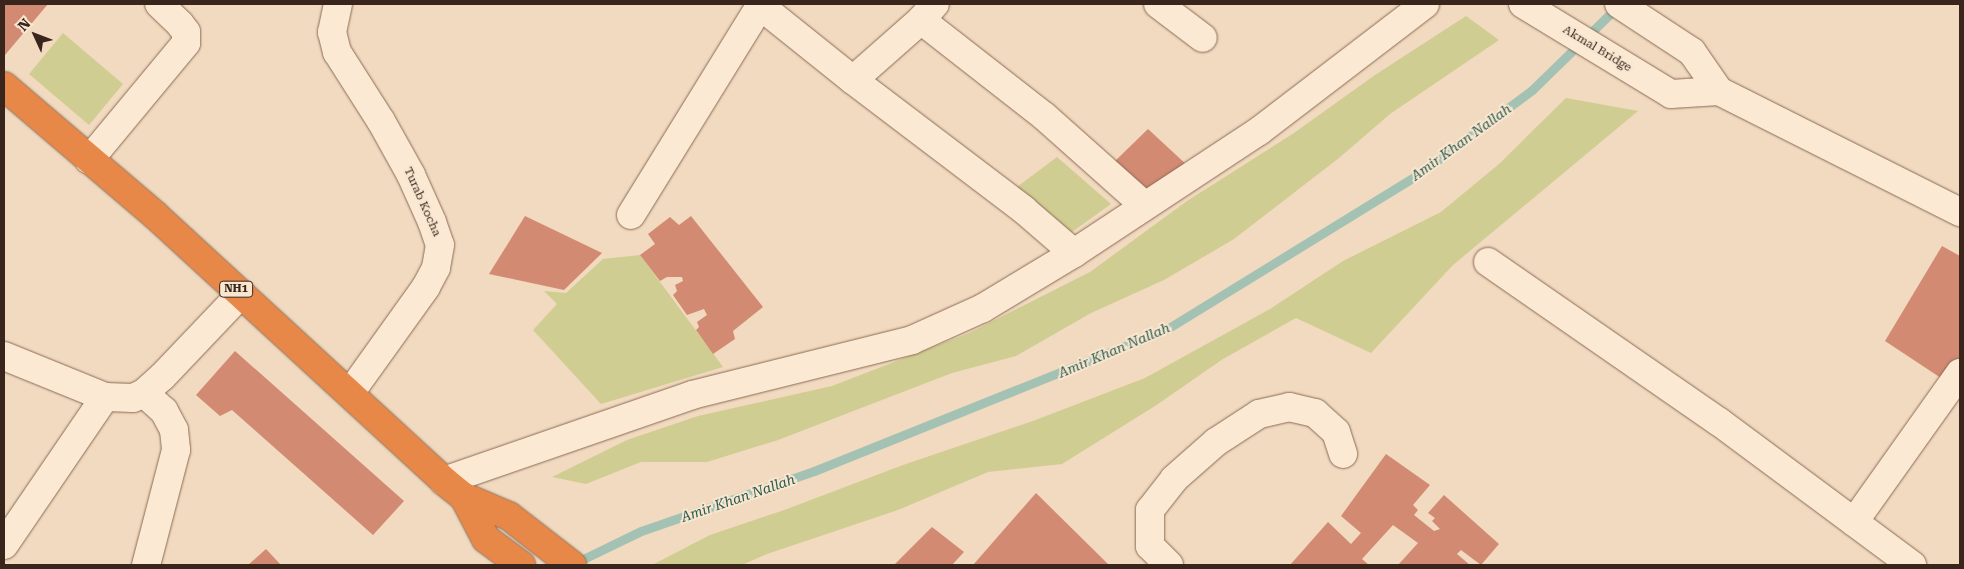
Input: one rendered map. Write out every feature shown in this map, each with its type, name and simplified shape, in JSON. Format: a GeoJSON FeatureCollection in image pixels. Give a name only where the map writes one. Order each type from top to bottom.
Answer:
{"type":"FeatureCollection","features":[{"type":"Feature","properties":{"kind":"highway","name":"NH1"},"geometry":{"type":"LineString","coordinates":[[4,86],[155,216],[454,489],[486,538],[521,565]]}},
{"type":"Feature","properties":{"kind":"highway","name":"NH1"},"geometry":{"type":"LineString","coordinates":[[454,489],[509,516],[572,565]]}},
{"type":"Feature","properties":{"kind":"street"},"geometry":{"type":"LineString","coordinates":[[89,160],[186,43],[186,32],[159,4]]}},
{"type":"Feature","properties":{"kind":"street","name":"Turab Kocha"},"geometry":{"type":"LineString","coordinates":[[338,4],[332,32],[337,52],[381,121],[411,176],[432,222],[440,245],[436,268],[426,287],[350,394]]}},
{"type":"Feature","properties":{"kind":"street"},"geometry":{"type":"LineString","coordinates":[[1158,4],[1202,38]]}},
{"type":"Feature","properties":{"kind":"street"},"geometry":{"type":"LineString","coordinates":[[454,489],[692,395],[912,340],[983,308],[1074,253],[1259,131],[1425,4]]}},
{"type":"Feature","properties":{"kind":"street","name":"Akmal Bridge"},"geometry":{"type":"LineString","coordinates":[[1523,4],[1671,94],[1718,91]]}},
{"type":"Feature","properties":{"kind":"street"},"geometry":{"type":"LineString","coordinates":[[1619,4],[1692,52],[1718,91],[1960,212]]}},
{"type":"Feature","properties":{"kind":"street"},"geometry":{"type":"LineString","coordinates":[[631,215],[759,5],[853,80],[1024,210],[1074,253]]}},
{"type":"Feature","properties":{"kind":"street"},"geometry":{"type":"LineString","coordinates":[[853,80],[928,12],[1146,206]]}},
{"type":"Feature","properties":{"kind":"street"},"geometry":{"type":"LineString","coordinates":[[1488,262],[1718,422],[1912,565]]}},
{"type":"Feature","properties":{"kind":"street"},"geometry":{"type":"LineString","coordinates":[[4,356],[105,397],[133,398],[144,393],[162,378],[241,294]]}},
{"type":"Feature","properties":{"kind":"street"},"geometry":{"type":"LineString","coordinates":[[1854,522],[1960,373]]}},
{"type":"Feature","properties":{"kind":"street"},"geometry":{"type":"LineString","coordinates":[[144,393],[164,411],[174,430],[176,450],[146,565]]}},
{"type":"Feature","properties":{"kind":"street"},"geometry":{"type":"LineString","coordinates":[[4,545],[105,397]]}},
{"type":"Feature","properties":{"kind":"street"},"geometry":{"type":"LineString","coordinates":[[1169,565],[1150,546],[1150,510],[1174,479],[1216,442],[1259,414],[1289,407],[1315,413],[1336,432],[1343,454]]}},
{"type":"Feature","properties":{"kind":"shaded area"},"geometry":{"type":"Polygon","coordinates":[[[1466,16],[1499,40],[1390,114],[1339,158],[1234,239],[1164,280],[1091,313],[1016,356],[952,373],[778,440],[707,462],[641,462],[586,484],[552,477],[627,440],[698,416],[832,386],[969,333],[1090,272],[1187,201],[1294,133],[1375,75],[1466,16]]]}},
{"type":"Feature","properties":{"kind":"shaded area"},"geometry":{"type":"Polygon","coordinates":[[[63,33],[123,84],[89,125],[29,74],[63,33]]]}},
{"type":"Feature","properties":{"kind":"shaded area"},"geometry":{"type":"Polygon","coordinates":[[[1566,98],[1638,111],[1453,265],[1371,353],[1296,318],[1223,359],[1155,406],[1062,464],[988,472],[898,510],[767,554],[742,565],[654,564],[710,535],[787,509],[903,465],[1033,421],[1145,378],[1270,309],[1343,261],[1441,212],[1499,164],[1566,98]]]}},
{"type":"Feature","properties":{"kind":"shaded area"},"geometry":{"type":"Polygon","coordinates":[[[1057,157],[1111,204],[1065,237],[1013,190],[1057,157]]]}},
{"type":"Feature","properties":{"kind":"shaded area"},"geometry":{"type":"Polygon","coordinates":[[[640,255],[723,367],[601,404],[533,330],[557,304],[544,291],[566,293],[603,259],[640,255]]]}},
{"type":"Feature","properties":{"kind":"building"},"geometry":{"type":"Polygon","coordinates":[[[4,4],[48,4],[5,55],[4,54],[4,4]]]}},
{"type":"Feature","properties":{"kind":"building"},"geometry":{"type":"Polygon","coordinates":[[[1148,129],[1188,166],[1148,199],[1112,164],[1148,129]]]}},
{"type":"Feature","properties":{"kind":"building"},"geometry":{"type":"Polygon","coordinates":[[[525,216],[602,253],[564,290],[489,274],[525,216]]]}},
{"type":"Feature","properties":{"kind":"building"},"geometry":{"type":"Polygon","coordinates":[[[691,216],[763,307],[733,331],[735,339],[713,354],[696,330],[699,327],[697,322],[707,315],[704,309],[687,315],[673,295],[677,291],[675,285],[683,281],[682,277],[667,277],[660,281],[640,255],[655,244],[648,234],[670,217],[679,225],[691,216]]]}},
{"type":"Feature","properties":{"kind":"building"},"geometry":{"type":"Polygon","coordinates":[[[1942,246],[1960,256],[1960,358],[1944,380],[1885,341],[1942,246]]]}},
{"type":"Feature","properties":{"kind":"building"},"geometry":{"type":"Polygon","coordinates":[[[235,351],[404,501],[373,535],[232,410],[220,416],[196,395],[235,351]]]}},
{"type":"Feature","properties":{"kind":"building"},"geometry":{"type":"Polygon","coordinates":[[[1386,454],[1430,485],[1413,505],[1418,510],[1414,515],[1434,531],[1440,529],[1432,521],[1435,518],[1428,513],[1444,495],[1499,544],[1481,565],[1461,550],[1457,554],[1470,565],[1398,565],[1418,543],[1393,525],[1362,559],[1369,565],[1290,565],[1328,522],[1351,544],[1361,533],[1341,516],[1386,454]]]}},
{"type":"Feature","properties":{"kind":"building"},"geometry":{"type":"Polygon","coordinates":[[[1036,493],[1109,565],[973,565],[1036,493]]]}},
{"type":"Feature","properties":{"kind":"building"},"geometry":{"type":"Polygon","coordinates":[[[932,527],[964,552],[952,565],[894,565],[932,527]]]}},
{"type":"Feature","properties":{"kind":"building"},"geometry":{"type":"Polygon","coordinates":[[[266,549],[281,565],[248,565],[266,549]]]}},
{"type":"Feature","properties":{"kind":"waterway","name":"Amir Khan Nallah"},"geometry":{"type":"LineString","coordinates":[[575,563],[641,531],[814,471],[1167,329],[1419,174],[1532,90],[1618,6]]}}]}
